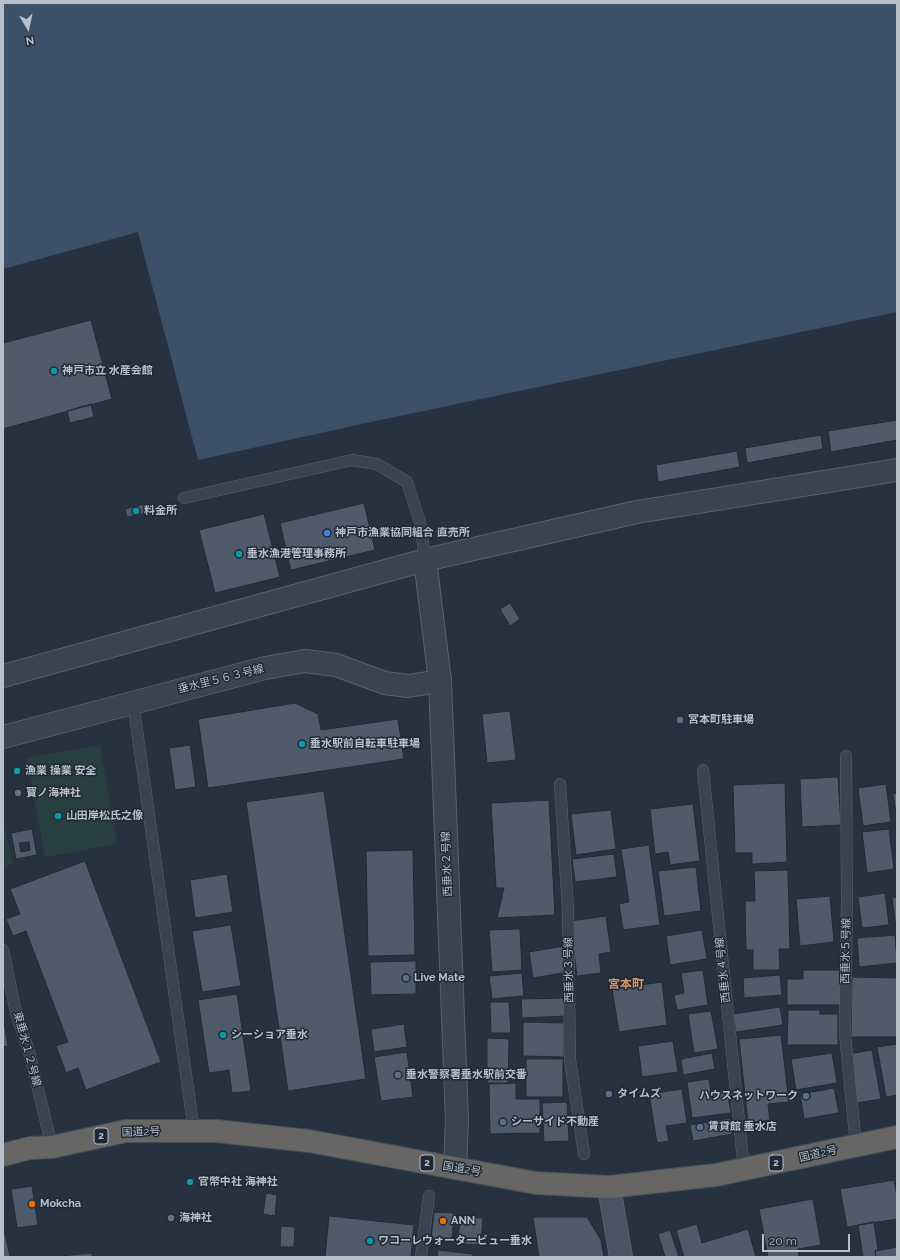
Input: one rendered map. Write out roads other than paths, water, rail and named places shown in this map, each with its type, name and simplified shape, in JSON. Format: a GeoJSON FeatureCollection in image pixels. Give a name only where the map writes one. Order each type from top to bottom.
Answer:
{"type":"FeatureCollection","features":[{"type":"Feature","properties":{"kind":"highway","name":"国道2号"},"geometry":{"type":"LineString","coordinates":[[3,1155],[30,1148],[52,1147],[126,1131],[216,1131],[309,1141],[536,1183],[609,1187],[649,1184],[744,1170],[897,1137]]}},
{"type":"Feature","properties":{"kind":"main road"},"geometry":{"type":"LineString","coordinates":[[609,1187],[621,1257]]}},
{"type":"Feature","properties":{"kind":"street"},"geometry":{"type":"LineString","coordinates":[[3,676],[425,560],[637,512],[897,470]]}},
{"type":"Feature","properties":{"kind":"street","name":"西垂水２号線"},"geometry":{"type":"LineString","coordinates":[[425,560],[440,681],[456,1120],[455,1168]]}},
{"type":"Feature","properties":{"kind":"street","name":"垂水里５６３号線"},"geometry":{"type":"LineString","coordinates":[[3,737],[265,668],[305,661],[336,665],[385,683],[408,686],[440,681]]}},
{"type":"Feature","properties":{"kind":"lane"},"geometry":{"type":"LineString","coordinates":[[184,498],[352,460],[377,464],[407,482],[420,522],[425,560]]}},
{"type":"Feature","properties":{"kind":"lane"},"geometry":{"type":"LineString","coordinates":[[133,702],[194,1131]]}},
{"type":"Feature","properties":{"kind":"lane","name":"西垂水５号線"},"geometry":{"type":"LineString","coordinates":[[846,756],[847,899],[844,1034],[856,1146]]}},
{"type":"Feature","properties":{"kind":"lane","name":"西垂水４号線"},"geometry":{"type":"LineString","coordinates":[[703,770],[744,1170]]}},
{"type":"Feature","properties":{"kind":"lane","name":"西垂水３号線"},"geometry":{"type":"LineString","coordinates":[[560,784],[568,910],[570,1060],[584,1154]]}},
{"type":"Feature","properties":{"kind":"lane","name":"東垂水１２号線"},"geometry":{"type":"LineString","coordinates":[[3,950],[16,1012],[29,1052],[52,1147]]}},
{"type":"Feature","properties":{"kind":"lane"},"geometry":{"type":"LineString","coordinates":[[420,1257],[429,1196]]}},
{"type":"Feature","properties":{"kind":"water"},"geometry":{"type":"Polygon","coordinates":[[[3,3],[897,3],[897,312],[366,423],[198,460],[138,232],[3,269],[3,3]]]}},
{"type":"Feature","properties":{"kind":"place","name":"神戸市立 水産会館"},"geometry":{"type":"Point","coordinates":[54,371]}},
{"type":"Feature","properties":{"kind":"place","name":"料金所"},"geometry":{"type":"Point","coordinates":[136,511]}},
{"type":"Feature","properties":{"kind":"place","name":"神戸市漁業協同組合 直売所"},"geometry":{"type":"Point","coordinates":[327,533]}},
{"type":"Feature","properties":{"kind":"place","name":"垂水漁港管理事務所"},"geometry":{"type":"Point","coordinates":[239,554]}},
{"type":"Feature","properties":{"kind":"place","name":"宮本町駐車場"},"geometry":{"type":"Point","coordinates":[680,720]}},
{"type":"Feature","properties":{"kind":"place","name":"垂水駅前自転車駐車場"},"geometry":{"type":"Point","coordinates":[302,744]}},
{"type":"Feature","properties":{"kind":"place","name":"漁業 操業 安全"},"geometry":{"type":"Point","coordinates":[17,771]}},
{"type":"Feature","properties":{"kind":"place","name":"寶ノ海神社"},"geometry":{"type":"Point","coordinates":[18,793]}},
{"type":"Feature","properties":{"kind":"place","name":"山田岸松氏之像"},"geometry":{"type":"Point","coordinates":[58,816]}},
{"type":"Feature","properties":{"kind":"place","name":"Live Mate"},"geometry":{"type":"Point","coordinates":[406,978]}},
{"type":"Feature","properties":{"kind":"place","name":"シーショア垂水"},"geometry":{"type":"Point","coordinates":[223,1035]}},
{"type":"Feature","properties":{"kind":"place","name":"垂水警察署垂水駅前交番"},"geometry":{"type":"Point","coordinates":[398,1075]}},
{"type":"Feature","properties":{"kind":"place","name":"タイムズ"},"geometry":{"type":"Point","coordinates":[609,1094]}},
{"type":"Feature","properties":{"kind":"place","name":"ハウスネットワーク"},"geometry":{"type":"Point","coordinates":[806,1096]}},
{"type":"Feature","properties":{"kind":"place","name":"シーサイド不動産"},"geometry":{"type":"Point","coordinates":[503,1122]}},
{"type":"Feature","properties":{"kind":"place","name":"賃貸館 垂水店"},"geometry":{"type":"Point","coordinates":[700,1127]}},
{"type":"Feature","properties":{"kind":"place","name":"官幣中社 海神社"},"geometry":{"type":"Point","coordinates":[190,1182]}},
{"type":"Feature","properties":{"kind":"place","name":"Mokcha"},"geometry":{"type":"Point","coordinates":[32,1204]}},
{"type":"Feature","properties":{"kind":"place","name":"海神社"},"geometry":{"type":"Point","coordinates":[171,1218]}},
{"type":"Feature","properties":{"kind":"place","name":"ANN"},"geometry":{"type":"Point","coordinates":[443,1221]}},
{"type":"Feature","properties":{"kind":"place","name":"ワコーレウォータービュー垂水"},"geometry":{"type":"Point","coordinates":[370,1241]}},
{"type":"Feature","properties":{"kind":"district","name":"宮本町"},"geometry":{"type":"Point","coordinates":[626,984]}}]}
